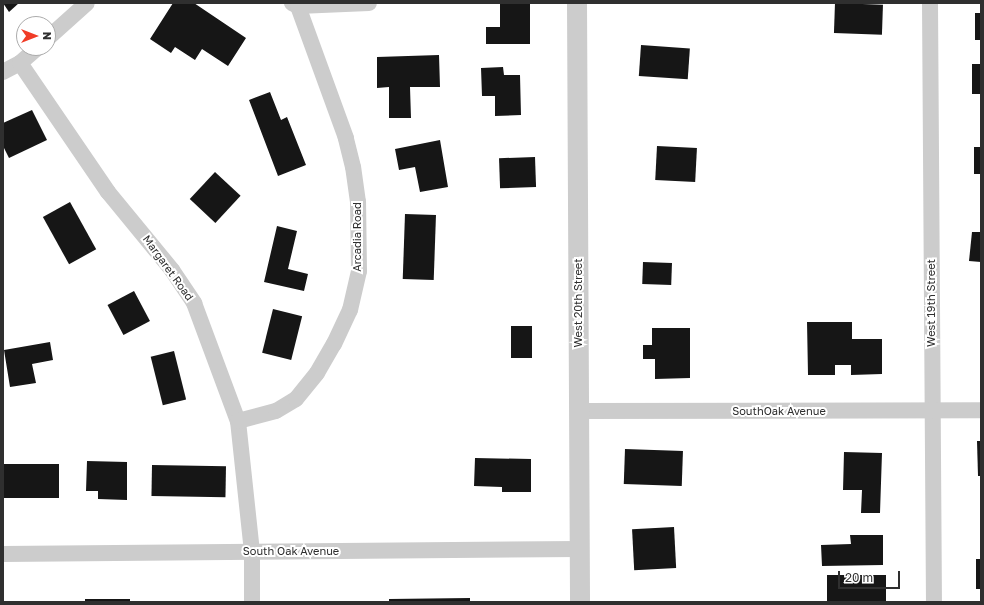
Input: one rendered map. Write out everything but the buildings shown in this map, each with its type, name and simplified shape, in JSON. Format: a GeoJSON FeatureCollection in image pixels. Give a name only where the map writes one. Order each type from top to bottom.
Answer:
{"type":"FeatureCollection","features":[{"type":"Feature","properties":{"kind":"street"},"geometry":{"type":"LineString","coordinates":[[56,31],[87,3]]}},
{"type":"Feature","properties":{"kind":"street"},"geometry":{"type":"LineString","coordinates":[[295,4],[369,3]]}},
{"type":"Feature","properties":{"kind":"street","name":"West 20th Street"},"geometry":{"type":"LineString","coordinates":[[577,3],[580,602]]}},
{"type":"Feature","properties":{"kind":"street","name":"West 19th Street"},"geometry":{"type":"LineString","coordinates":[[930,3],[934,602]]}},
{"type":"Feature","properties":{"kind":"street","name":"Arcadia Road"},"geometry":{"type":"LineString","coordinates":[[238,421],[276,411],[296,399],[317,373],[334,344],[350,310],[359,271],[358,202],[353,167],[346,138],[295,4]]}},
{"type":"Feature","properties":{"kind":"street"},"geometry":{"type":"LineString","coordinates":[[3,72],[20,63],[28,56]]}},
{"type":"Feature","properties":{"kind":"street","name":"Margaret Road"},"geometry":{"type":"LineString","coordinates":[[20,63],[108,192],[172,270],[194,303],[238,421],[252,551],[252,602]]}},
{"type":"Feature","properties":{"kind":"street","name":"SouthOak Avenue"},"geometry":{"type":"LineString","coordinates":[[578,411],[981,410]]}},
{"type":"Feature","properties":{"kind":"street","name":"South Oak Avenue"},"geometry":{"type":"LineString","coordinates":[[3,554],[579,549]]}}]}
